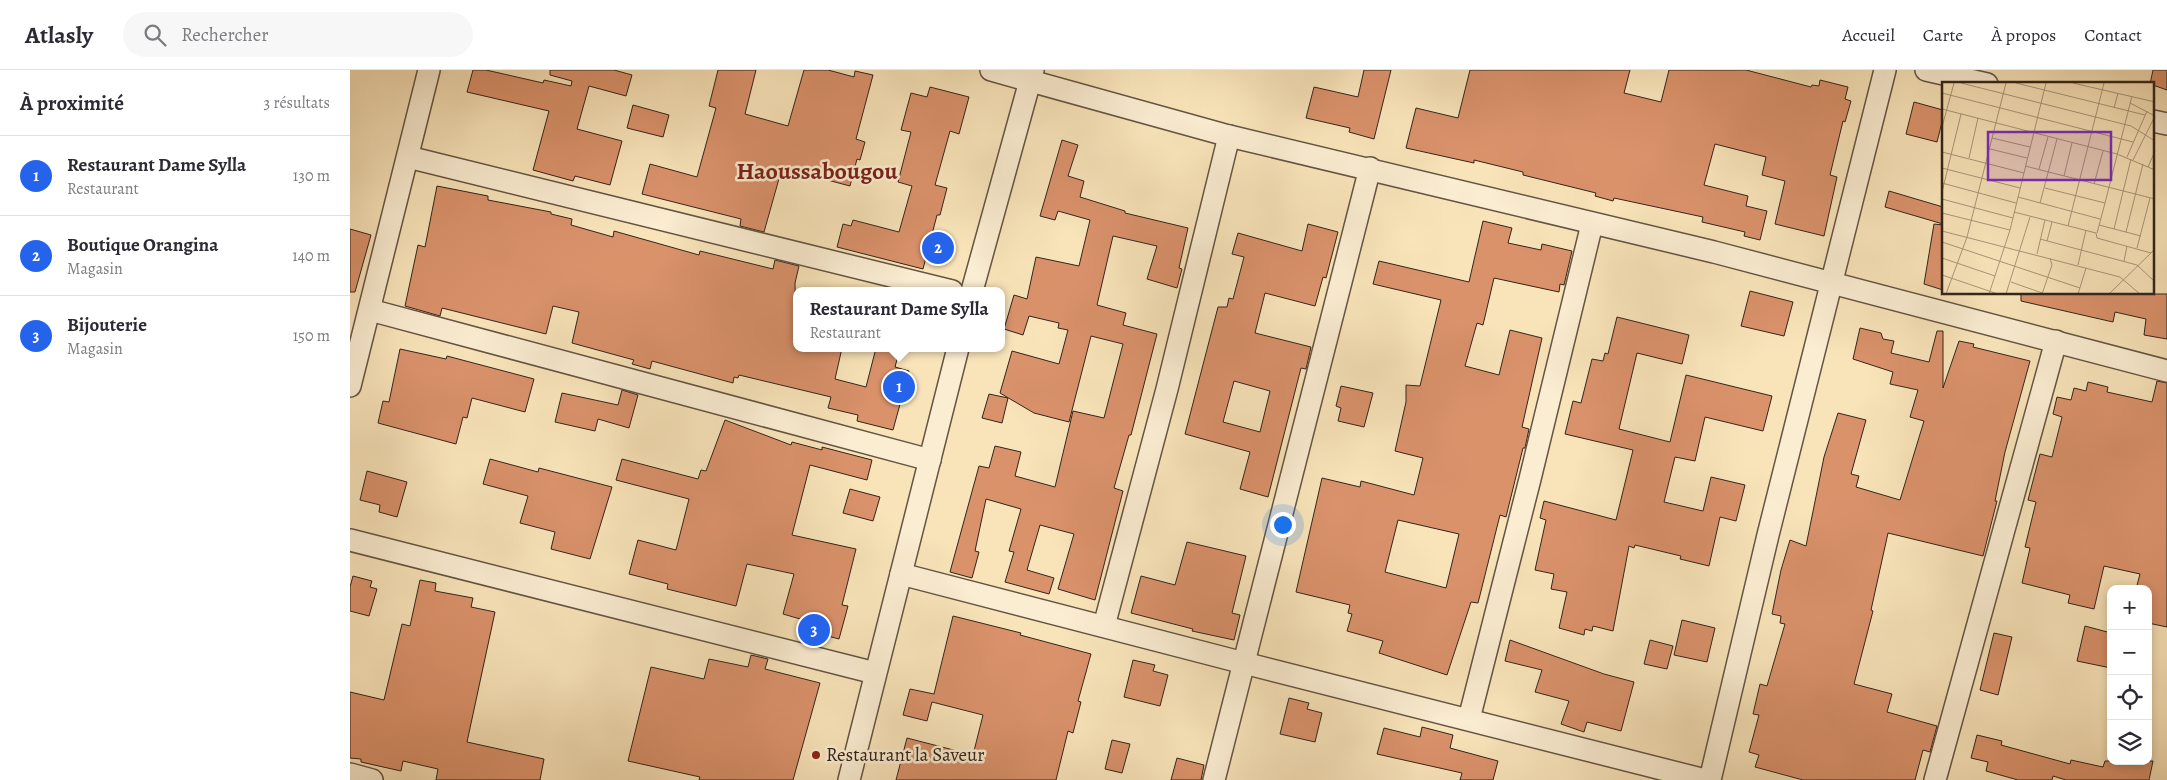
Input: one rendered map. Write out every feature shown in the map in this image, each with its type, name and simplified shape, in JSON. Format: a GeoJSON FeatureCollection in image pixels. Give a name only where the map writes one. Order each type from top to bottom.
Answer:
{"type":"FeatureCollection","features":[{"type":"Feature","properties":{"kind":"street"},"geometry":{"type":"LineString","coordinates":[[350,386],[429,70]]}},
{"type":"Feature","properties":{"kind":"street"},"geometry":{"type":"LineString","coordinates":[[991,70],[1031,75],[1229,136],[1370,168],[1833,282],[2167,372]]}},
{"type":"Feature","properties":{"kind":"street"},"geometry":{"type":"LineString","coordinates":[[1710,780],[1768,535],[1885,70]]}},
{"type":"Feature","properties":{"kind":"street"},"geometry":{"type":"LineString","coordinates":[[1926,70],[1978,82]]}},
{"type":"Feature","properties":{"kind":"street"},"geometry":{"type":"LineString","coordinates":[[973,287],[1031,75]]}},
{"type":"Feature","properties":{"kind":"street"},"geometry":{"type":"LineString","coordinates":[[2154,121],[2167,124]]}},
{"type":"Feature","properties":{"kind":"street"},"geometry":{"type":"LineString","coordinates":[[1104,626],[1167,389],[1229,136]]}},
{"type":"Feature","properties":{"kind":"street"},"geometry":{"type":"LineString","coordinates":[[408,157],[936,287]]}},
{"type":"Feature","properties":{"kind":"street"},"geometry":{"type":"LineString","coordinates":[[1214,780],[1370,168]]}},
{"type":"Feature","properties":{"kind":"street"},"geometry":{"type":"LineString","coordinates":[[1469,719],[1533,470],[1592,224]]}},
{"type":"Feature","properties":{"kind":"street"},"geometry":{"type":"LineString","coordinates":[[370,310],[930,460]]}},
{"type":"Feature","properties":{"kind":"street"},"geometry":{"type":"LineString","coordinates":[[1935,780],[2056,341]]}},
{"type":"Feature","properties":{"kind":"street"},"geometry":{"type":"LineString","coordinates":[[849,780],[957,352]]}},
{"type":"Feature","properties":{"kind":"street"},"geometry":{"type":"LineString","coordinates":[[350,540],[875,673]]}},
{"type":"Feature","properties":{"kind":"street"},"geometry":{"type":"LineString","coordinates":[[901,574],[1244,664],[1469,719],[1705,780]]}},
{"type":"Feature","properties":{"kind":"street"},"geometry":{"type":"LineString","coordinates":[[350,774],[372,780]]}},
{"type":"Feature","properties":{"kind":"building"},"geometry":{"type":"Polygon","coordinates":[[[473,70],[486,70],[543,83],[544,80],[571,86],[572,81],[550,75],[550,70],[614,70],[632,75],[626,96],[589,86],[577,129],[622,141],[610,185],[575,176],[573,181],[533,170],[549,111],[467,92],[473,70]]]}},
{"type":"Feature","properties":{"kind":"building"},"geometry":{"type":"Polygon","coordinates":[[[718,70],[756,70],[745,114],[788,126],[804,70],[828,70],[854,77],[855,71],[873,75],[856,139],[865,142],[860,160],[857,159],[850,186],[782,168],[764,232],[740,226],[741,219],[642,194],[650,164],[697,177],[716,108],[709,106],[718,70]]]}},
{"type":"Feature","properties":{"kind":"building"},"geometry":{"type":"Polygon","coordinates":[[[1364,70],[1391,70],[1374,139],[1349,132],[1350,128],[1306,118],[1314,87],[1358,97],[1364,70]]]}},
{"type":"Feature","properties":{"kind":"building"},"geometry":{"type":"Polygon","coordinates":[[[1470,70],[1630,70],[1624,93],[1661,102],[1669,70],[1746,70],[1811,87],[1812,85],[1819,86],[1820,80],[1848,87],[1845,99],[1851,101],[1845,122],[1843,121],[1830,175],[1837,177],[1824,236],[1775,224],[1785,181],[1762,175],[1766,157],[1715,144],[1704,185],[1748,196],[1746,206],[1767,211],[1760,240],[1744,236],[1745,232],[1702,222],[1703,217],[1614,198],[1613,201],[1595,196],[1596,193],[1523,175],[1523,172],[1474,160],[1474,163],[1406,148],[1416,108],[1458,118],[1470,70]]]}},
{"type":"Feature","properties":{"kind":"building"},"geometry":{"type":"Polygon","coordinates":[[[2153,70],[2167,70],[2167,90],[2154,85],[2154,82],[2150,82],[2153,70]]]}},
{"type":"Feature","properties":{"kind":"building"},"geometry":{"type":"Polygon","coordinates":[[[930,87],[969,97],[959,134],[950,131],[935,185],[947,188],[940,215],[937,215],[923,269],[837,247],[843,224],[851,226],[853,220],[899,232],[912,186],[898,182],[911,132],[901,130],[911,93],[927,97],[930,87]]]}},
{"type":"Feature","properties":{"kind":"building"},"geometry":{"type":"Polygon","coordinates":[[[1914,102],[1942,110],[1942,122],[1937,142],[1906,134],[1914,102]]]}},
{"type":"Feature","properties":{"kind":"building"},"geometry":{"type":"Polygon","coordinates":[[[633,105],[669,115],[663,137],[627,128],[633,105]]]}},
{"type":"Feature","properties":{"kind":"building"},"geometry":{"type":"Polygon","coordinates":[[[1062,140],[1078,145],[1068,176],[1084,181],[1080,197],[1125,211],[1125,213],[1188,228],[1179,268],[1182,269],[1177,288],[1147,279],[1157,246],[1113,236],[1097,305],[1126,313],[1123,325],[1157,334],[1131,435],[1129,435],[1114,488],[1123,491],[1095,600],[1058,589],[1074,534],[1040,525],[1027,570],[1054,578],[1049,594],[1005,582],[1014,552],[1009,551],[1021,509],[986,499],[975,551],[979,552],[972,578],[950,572],[979,466],[989,468],[995,446],[1021,452],[1015,476],[1055,487],[1073,411],[1104,418],[1123,344],[1091,336],[1069,422],[1034,413],[1000,393],[1012,351],[1059,364],[1068,330],[1058,328],[1059,323],[1029,316],[1023,335],[1005,329],[1014,295],[1027,299],[1036,257],[1079,266],[1090,220],[1058,211],[1055,220],[1040,216],[1062,140]]]}},
{"type":"Feature","properties":{"kind":"building"},"geometry":{"type":"Polygon","coordinates":[[[437,186],[488,196],[488,200],[551,212],[551,214],[572,219],[571,225],[613,237],[614,231],[699,255],[700,251],[773,269],[775,260],[799,266],[795,287],[793,287],[793,352],[841,352],[835,379],[866,387],[875,352],[899,352],[895,367],[909,371],[893,430],[857,421],[858,415],[828,408],[831,397],[739,375],[738,378],[734,377],[733,383],[652,361],[650,369],[632,364],[634,360],[572,343],[579,312],[553,306],[546,334],[442,308],[440,316],[405,306],[418,245],[425,247],[437,186]]]}},
{"type":"Feature","properties":{"kind":"building"},"geometry":{"type":"Polygon","coordinates":[[[1889,191],[1942,207],[1942,224],[1885,207],[1889,191]]]}},
{"type":"Feature","properties":{"kind":"building"},"geometry":{"type":"Polygon","coordinates":[[[1483,221],[1512,228],[1508,243],[1541,250],[1542,244],[1572,251],[1564,285],[1560,284],[1559,292],[1494,278],[1483,325],[1477,323],[1465,366],[1499,375],[1510,330],[1542,338],[1522,427],[1529,429],[1506,517],[1500,515],[1478,603],[1471,602],[1447,675],[1379,653],[1383,641],[1347,631],[1352,614],[1348,613],[1350,605],[1296,592],[1322,478],[1360,487],[1361,481],[1414,495],[1423,458],[1395,451],[1406,402],[1406,385],[1420,386],[1441,300],[1373,284],[1379,261],[1469,282],[1483,221]],[[1398,520],[1385,572],[1446,588],[1459,534],[1398,520]]]}},
{"type":"Feature","properties":{"kind":"building"},"geometry":{"type":"Polygon","coordinates":[[[1308,224],[1338,232],[1326,278],[1323,277],[1315,306],[1265,293],[1255,333],[1311,347],[1306,369],[1301,368],[1268,497],[1240,489],[1250,452],[1185,434],[1218,307],[1227,307],[1229,298],[1233,299],[1244,257],[1232,254],[1238,233],[1302,251],[1308,224]],[[1234,381],[1223,422],[1260,432],[1270,391],[1234,381]]]}},
{"type":"Feature","properties":{"kind":"building"},"geometry":{"type":"Polygon","coordinates":[[[1934,224],[1942,225],[1942,290],[1924,284],[1934,224]]]}},
{"type":"Feature","properties":{"kind":"building"},"geometry":{"type":"Polygon","coordinates":[[[350,229],[371,235],[355,292],[350,292],[350,229]]]}},
{"type":"Feature","properties":{"kind":"building"},"geometry":{"type":"Polygon","coordinates":[[[1750,291],[1793,302],[1784,336],[1741,326],[1750,291]]]}},
{"type":"Feature","properties":{"kind":"building"},"geometry":{"type":"Polygon","coordinates":[[[2167,294],[2167,339],[2144,335],[2146,319],[2115,312],[2113,322],[2021,301],[2021,295],[2167,294]]]}},
{"type":"Feature","properties":{"kind":"building"},"geometry":{"type":"Polygon","coordinates":[[[1617,317],[1689,335],[1682,364],[1637,353],[1619,429],[1670,442],[1686,375],[1772,396],[1763,431],[1705,417],[1695,461],[1675,457],[1664,502],[1703,511],[1711,477],[1745,485],[1736,521],[1720,517],[1709,566],[1680,559],[1681,556],[1635,545],[1634,548],[1629,546],[1613,631],[1593,626],[1592,631],[1585,629],[1584,635],[1559,628],[1567,592],[1551,589],[1554,574],[1535,570],[1546,520],[1540,518],[1544,501],[1616,520],[1633,450],[1565,434],[1573,401],[1581,403],[1592,359],[1603,361],[1605,353],[1608,354],[1617,317]]]}},
{"type":"Feature","properties":{"kind":"building"},"geometry":{"type":"Polygon","coordinates":[[[1860,328],[1881,333],[1883,339],[1894,341],[1891,353],[1929,362],[1937,331],[1943,331],[1943,388],[1959,341],[1974,344],[1973,347],[2030,361],[2005,452],[1995,501],[1997,501],[1983,556],[1888,533],[1871,610],[1873,611],[1854,684],[1892,694],[1887,712],[1937,726],[1930,752],[1923,750],[1915,780],[1803,780],[1755,767],[1759,755],[1749,752],[1759,715],[1753,714],[1760,684],[1767,686],[1785,624],[1780,623],[1781,616],[1772,614],[1781,570],[1790,540],[1806,546],[1824,457],[1838,413],[1866,420],[1851,474],[1859,476],[1856,487],[1900,500],[1924,421],[1910,417],[1918,390],[1890,384],[1893,372],[1853,359],[1860,328]]]}},
{"type":"Feature","properties":{"kind":"building"},"geometry":{"type":"Polygon","coordinates":[[[400,349],[446,359],[447,356],[534,379],[525,412],[472,398],[467,418],[463,417],[456,444],[378,423],[383,401],[389,402],[400,349]]]}},
{"type":"Feature","properties":{"kind":"building"},"geometry":{"type":"Polygon","coordinates":[[[2157,381],[2167,383],[2167,627],[2152,624],[2152,585],[2137,585],[2140,574],[2104,566],[2094,609],[2068,603],[2070,595],[2022,583],[2030,548],[2025,547],[2036,502],[2028,500],[2040,454],[2052,457],[2062,417],[2053,414],[2057,397],[2071,400],[2074,388],[2086,391],[2088,382],[2108,387],[2107,392],[2152,402],[2157,381]]]}},
{"type":"Feature","properties":{"kind":"building"},"geometry":{"type":"Polygon","coordinates":[[[1341,386],[1373,393],[1364,427],[1338,421],[1341,408],[1336,406],[1341,386]]]}},
{"type":"Feature","properties":{"kind":"building"},"geometry":{"type":"Polygon","coordinates":[[[622,390],[638,395],[629,428],[598,419],[595,431],[555,422],[562,393],[618,405],[622,390]]]}},
{"type":"Feature","properties":{"kind":"building"},"geometry":{"type":"Polygon","coordinates":[[[989,394],[1008,398],[1002,423],[982,418],[989,394]]]}},
{"type":"Feature","properties":{"kind":"building"},"geometry":{"type":"Polygon","coordinates":[[[725,420],[791,445],[792,442],[822,450],[822,447],[872,460],[867,480],[810,465],[792,535],[856,549],[842,605],[848,606],[839,639],[805,630],[807,621],[783,614],[794,574],[747,564],[736,606],[667,589],[668,584],[629,574],[638,540],[676,550],[689,499],[616,480],[622,459],[698,479],[701,470],[706,471],[725,420]]]}},
{"type":"Feature","properties":{"kind":"building"},"geometry":{"type":"Polygon","coordinates":[[[490,459],[538,472],[539,468],[612,487],[590,559],[551,549],[555,532],[520,523],[528,496],[483,484],[490,459]]]}},
{"type":"Feature","properties":{"kind":"building"},"geometry":{"type":"Polygon","coordinates":[[[367,471],[407,482],[397,517],[379,512],[380,505],[360,500],[367,471]]]}},
{"type":"Feature","properties":{"kind":"building"},"geometry":{"type":"Polygon","coordinates":[[[850,489],[880,497],[873,521],[843,513],[850,489]]]}},
{"type":"Feature","properties":{"kind":"building"},"geometry":{"type":"Polygon","coordinates":[[[1187,542],[1246,556],[1232,613],[1240,615],[1234,640],[1192,631],[1193,629],[1131,613],[1141,576],[1175,585],[1187,542]]]}},
{"type":"Feature","properties":{"kind":"building"},"geometry":{"type":"Polygon","coordinates":[[[353,576],[372,581],[370,587],[377,589],[369,616],[350,611],[350,587],[353,576]]]}},
{"type":"Feature","properties":{"kind":"building"},"geometry":{"type":"Polygon","coordinates":[[[420,580],[436,583],[435,591],[473,598],[471,607],[495,612],[467,742],[544,759],[540,780],[436,780],[438,769],[403,761],[401,771],[361,762],[361,759],[350,758],[350,692],[384,700],[402,624],[410,626],[420,580]]]}},
{"type":"Feature","properties":{"kind":"building"},"geometry":{"type":"Polygon","coordinates":[[[953,616],[1021,633],[1020,635],[1091,654],[1078,701],[1081,702],[1073,733],[1068,731],[1056,780],[896,780],[907,738],[973,755],[983,715],[932,702],[927,721],[903,715],[910,689],[934,694],[953,616]]]}},
{"type":"Feature","properties":{"kind":"building"},"geometry":{"type":"Polygon","coordinates":[[[1682,620],[1715,628],[1707,662],[1674,655],[1682,620]]]}},
{"type":"Feature","properties":{"kind":"building"},"geometry":{"type":"Polygon","coordinates":[[[2085,626],[2107,632],[2107,667],[2077,661],[2085,626]]]}},
{"type":"Feature","properties":{"kind":"building"},"geometry":{"type":"Polygon","coordinates":[[[1994,633],[2012,637],[1998,695],[1980,690],[1994,633]]]}},
{"type":"Feature","properties":{"kind":"building"},"geometry":{"type":"Polygon","coordinates":[[[1510,640],[1604,674],[1634,682],[1621,731],[1587,722],[1584,732],[1561,724],[1569,701],[1535,692],[1542,670],[1505,661],[1510,640]]]}},
{"type":"Feature","properties":{"kind":"building"},"geometry":{"type":"Polygon","coordinates":[[[1650,640],[1673,646],[1667,669],[1644,664],[1650,640]]]}},
{"type":"Feature","properties":{"kind":"building"},"geometry":{"type":"Polygon","coordinates":[[[751,655],[768,659],[765,669],[820,683],[793,780],[699,780],[700,777],[628,761],[651,667],[704,679],[709,659],[748,667],[751,655]]]}},
{"type":"Feature","properties":{"kind":"building"},"geometry":{"type":"Polygon","coordinates":[[[1133,660],[1155,665],[1153,671],[1168,675],[1160,706],[1124,697],[1133,660]]]}},
{"type":"Feature","properties":{"kind":"building"},"geometry":{"type":"Polygon","coordinates":[[[1289,698],[1309,703],[1307,709],[1322,713],[1315,742],[1280,734],[1289,698]]]}},
{"type":"Feature","properties":{"kind":"building"},"geometry":{"type":"Polygon","coordinates":[[[1422,727],[1453,735],[1450,748],[1498,761],[1493,780],[1460,780],[1462,773],[1377,754],[1384,728],[1420,737],[1422,727]]]}},
{"type":"Feature","properties":{"kind":"building"},"geometry":{"type":"Polygon","coordinates":[[[1977,735],[2002,741],[2001,745],[2070,764],[2071,760],[2103,767],[2105,761],[2107,761],[2107,765],[2152,765],[2153,761],[2149,780],[2066,780],[2053,776],[2052,780],[2018,780],[1986,771],[1988,762],[1971,758],[1977,735]]]}},
{"type":"Feature","properties":{"kind":"building"},"geometry":{"type":"Polygon","coordinates":[[[1112,740],[1130,744],[1122,773],[1105,769],[1112,740]]]}},
{"type":"Feature","properties":{"kind":"building"},"geometry":{"type":"Polygon","coordinates":[[[1177,758],[1204,765],[1201,780],[1171,780],[1177,758]]]}},
{"type":"Feature","properties":{"kind":"place","name":"Boutique Orangina"},"geometry":{"type":"Point","coordinates":[938,248]}},
{"type":"Feature","properties":{"kind":"place","name":"Restaurant Dame Sylla"},"geometry":{"type":"Point","coordinates":[899,387]}},
{"type":"Feature","properties":{"kind":"place","name":"Bijouterie"},"geometry":{"type":"Point","coordinates":[814,630]}},
{"type":"Feature","properties":{"kind":"place","name":"Restaurant la Saveur"},"geometry":{"type":"Point","coordinates":[816,755]}},
{"type":"Feature","properties":{"kind":"district","name":"Haoussabougou"},"geometry":{"type":"Point","coordinates":[817,171]}}]}
